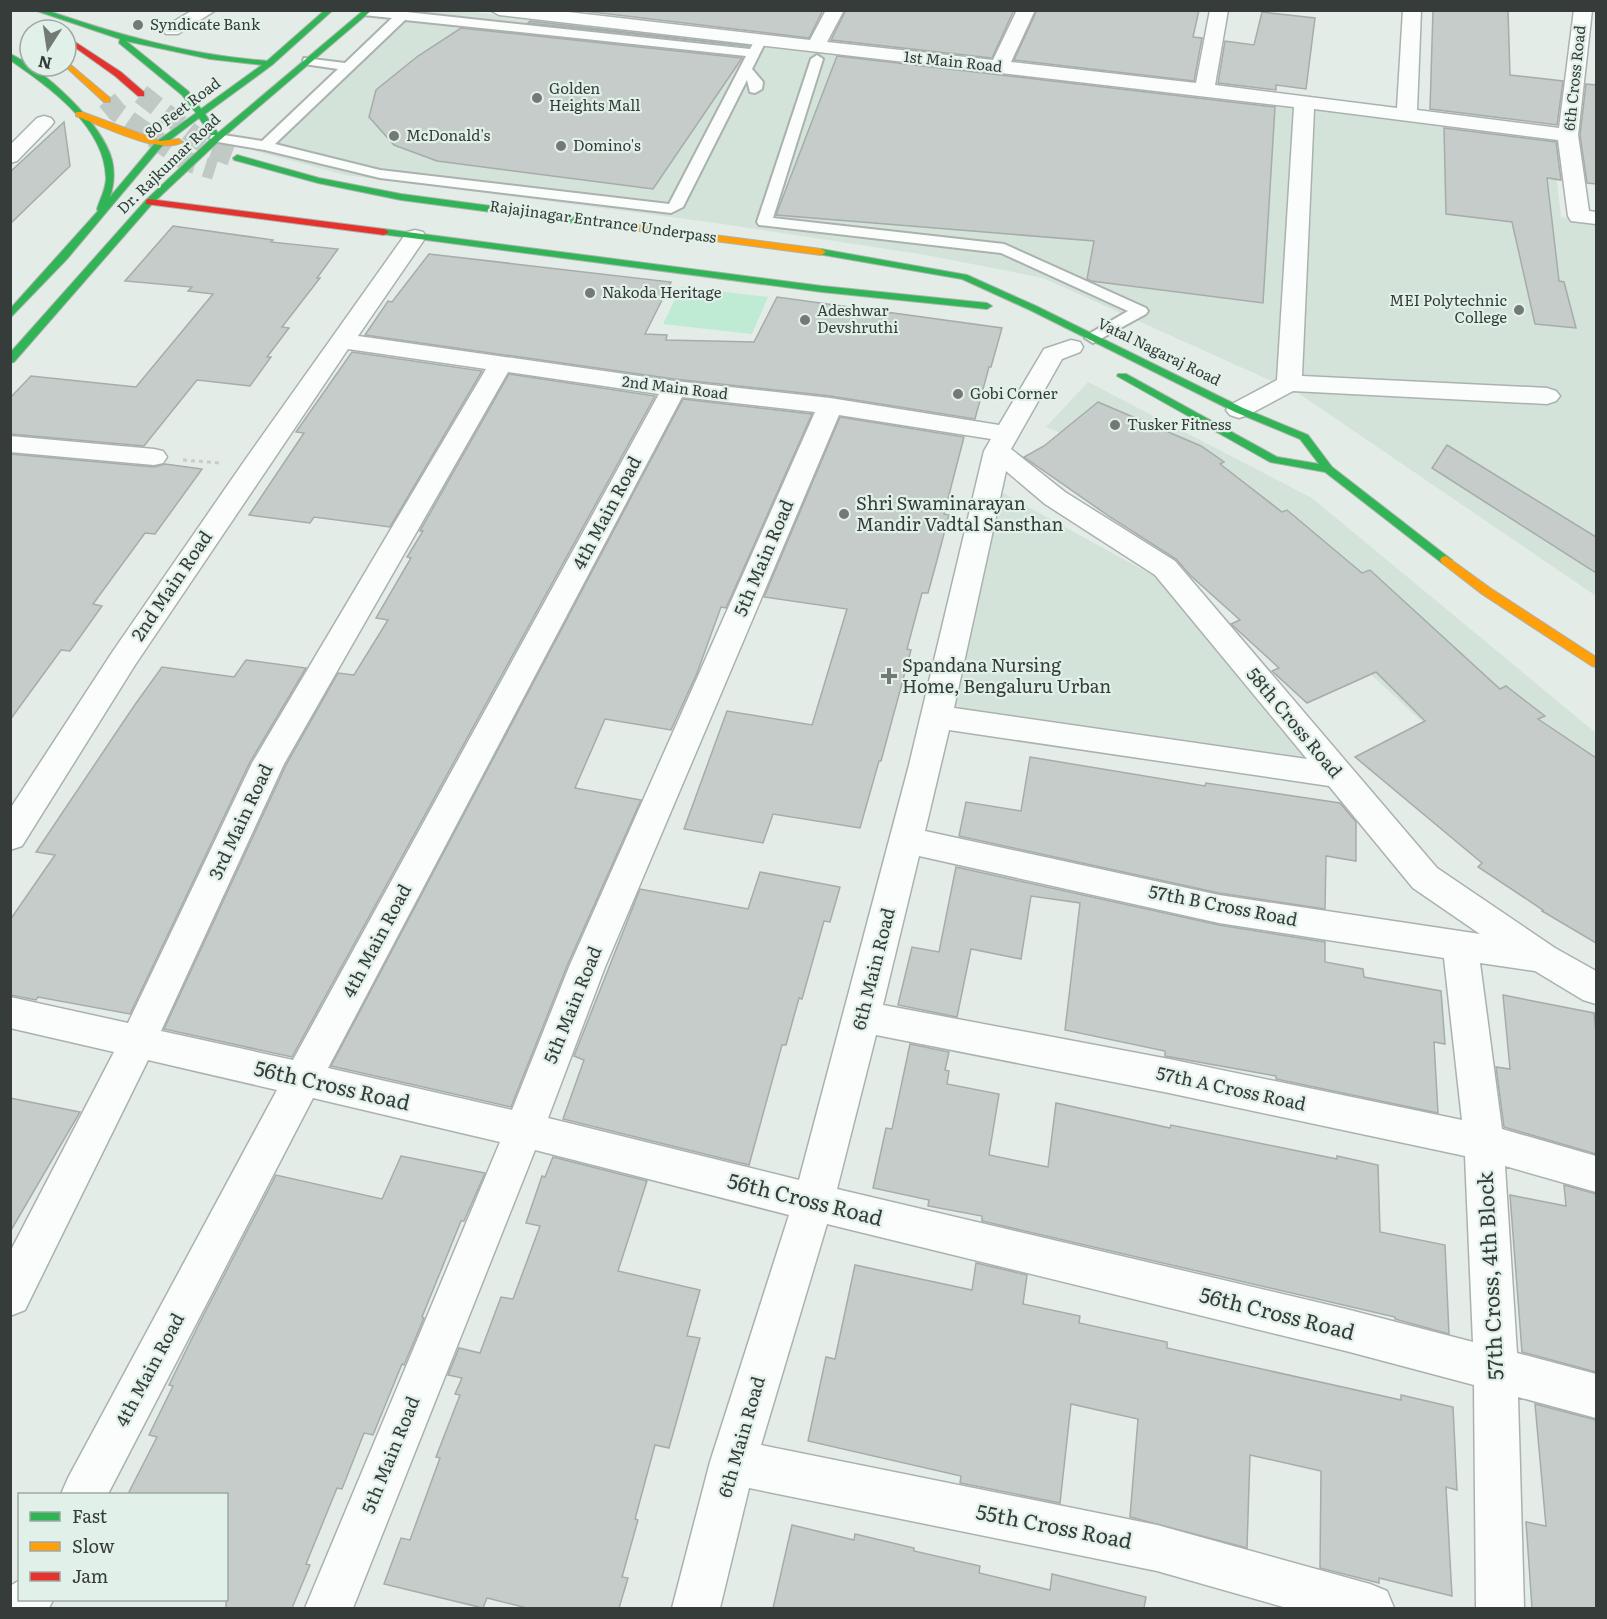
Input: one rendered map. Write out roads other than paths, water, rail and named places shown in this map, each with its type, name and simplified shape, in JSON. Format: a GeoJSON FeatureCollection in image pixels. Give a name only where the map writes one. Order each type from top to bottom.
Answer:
{"type":"FeatureCollection","features":[{"type":"Feature","properties":{"kind":"main road"},"geometry":{"type":"LineString","coordinates":[[78,29],[241,62],[269,63],[330,10]]}},
{"type":"Feature","properties":{"kind":"main road","name":"Dr. Rajkumar Road"},"geometry":{"type":"LineString","coordinates":[[10,360],[149,202],[217,138],[368,11]]}},
{"type":"Feature","properties":{"kind":"main road"},"geometry":{"type":"LineString","coordinates":[[79,114],[159,144],[217,138],[204,112],[186,91],[118,38]]}},
{"type":"Feature","properties":{"kind":"main road"},"geometry":{"type":"LineString","coordinates":[[78,46],[141,93]]}},
{"type":"Feature","properties":{"kind":"main road"},"geometry":{"type":"LineString","coordinates":[[10,56],[79,114],[101,143],[109,162],[111,177],[99,214]]}},
{"type":"Feature","properties":{"kind":"main road","name":"80 Feet Road"},"geometry":{"type":"LineString","coordinates":[[99,214],[159,144],[269,63]]}},
{"type":"Feature","properties":{"kind":"main road"},"geometry":{"type":"LineString","coordinates":[[78,72],[107,100]]}},
{"type":"Feature","properties":{"kind":"main road","name":"Rajajinagar Entrance Underpass"},"geometry":{"type":"LineString","coordinates":[[237,158],[318,180],[401,197],[863,258],[964,277]]}},
{"type":"Feature","properties":{"kind":"main road"},"geometry":{"type":"LineString","coordinates":[[149,202],[822,289],[992,308],[932,286]]}},
{"type":"Feature","properties":{"kind":"main road","name":"Dr. Rajkumar Road"},"geometry":{"type":"LineString","coordinates":[[10,315],[64,257],[99,214]]}},
{"type":"Feature","properties":{"kind":"main road","name":"Vatal Nagaraj Road"},"geometry":{"type":"LineString","coordinates":[[964,277],[1074,344],[1304,437],[1328,469],[1486,591],[1596,663]]}},
{"type":"Feature","properties":{"kind":"main road","name":"Vatal Nagaraj Road"},"geometry":{"type":"LineString","coordinates":[[1111,370],[1274,460],[1328,469]]}},
{"type":"Feature","properties":{"kind":"street"},"geometry":{"type":"LineString","coordinates":[[172,30],[207,10]]}},
{"type":"Feature","properties":{"kind":"street"},"geometry":{"type":"LineString","coordinates":[[668,29],[682,10]]}},
{"type":"Feature","properties":{"kind":"street"},"geometry":{"type":"LineString","coordinates":[[816,53],[835,10]]}},
{"type":"Feature","properties":{"kind":"street"},"geometry":{"type":"LineString","coordinates":[[999,67],[1026,10]]}},
{"type":"Feature","properties":{"kind":"street"},"geometry":{"type":"LineString","coordinates":[[1204,90],[1219,10]]}},
{"type":"Feature","properties":{"kind":"street"},"geometry":{"type":"LineString","coordinates":[[1407,115],[1412,10]]}},
{"type":"Feature","properties":{"kind":"street","name":"6th Cross Road"},"geometry":{"type":"LineString","coordinates":[[1583,10],[1587,47],[1579,112],[1568,135],[1588,217]]}},
{"type":"Feature","properties":{"kind":"street","name":"1st Main Road"},"geometry":{"type":"LineString","coordinates":[[511,11],[668,29],[757,47],[999,67],[1568,135]]}},
{"type":"Feature","properties":{"kind":"street"},"geometry":{"type":"LineString","coordinates":[[1289,383],[1304,103]]}},
{"type":"Feature","properties":{"kind":"street"},"geometry":{"type":"LineString","coordinates":[[10,157],[44,122]]}},
{"type":"Feature","properties":{"kind":"street","name":"2nd Main Road"},"geometry":{"type":"LineString","coordinates":[[10,837],[124,658],[254,466],[415,237]]}},
{"type":"Feature","properties":{"kind":"street","name":"2nd Main Road"},"geometry":{"type":"LineString","coordinates":[[343,341],[674,389],[830,406],[1002,442]]}},
{"type":"Feature","properties":{"kind":"street","name":"6th Main Road"},"geometry":{"type":"LineString","coordinates":[[696,1608],[733,1462],[813,1202],[862,1017],[907,840],[1002,442],[1053,354],[1074,344]]}},
{"type":"Feature","properties":{"kind":"street","name":"3rd Main Road"},"geometry":{"type":"LineString","coordinates":[[10,1296],[138,1041],[268,763],[501,364]]}},
{"type":"Feature","properties":{"kind":"street"},"geometry":{"type":"LineString","coordinates":[[1239,410],[1289,383],[1547,396]]}},
{"type":"Feature","properties":{"kind":"street","name":"4th Main Road"},"geometry":{"type":"LineString","coordinates":[[85,1493],[303,1079],[674,389]]}},
{"type":"Feature","properties":{"kind":"street","name":"5th Main Road"},"geometry":{"type":"LineString","coordinates":[[329,1608],[524,1130],[587,967],[830,406]]}},
{"type":"Feature","properties":{"kind":"street","name":"58th Cross Road"},"geometry":{"type":"LineString","coordinates":[[1002,442],[1055,498],[1165,568],[1425,878],[1542,958],[1596,989]]}},
{"type":"Feature","properties":{"kind":"street"},"geometry":{"type":"LineString","coordinates":[[10,444],[154,457]]}},
{"type":"Feature","properties":{"kind":"street"},"geometry":{"type":"LineString","coordinates":[[936,717],[1337,775]]}},
{"type":"Feature","properties":{"kind":"street","name":"57th B Cross Road"},"geometry":{"type":"LineString","coordinates":[[907,840],[1219,909],[1542,958]]}},
{"type":"Feature","properties":{"kind":"street","name":"57th Cross, 4th Block"},"geometry":{"type":"LineString","coordinates":[[1460,945],[1484,1142],[1496,1370],[1500,1608]]}},
{"type":"Feature","properties":{"kind":"street","name":"56th Cross Road"},"geometry":{"type":"LineString","coordinates":[[10,1012],[524,1130],[1346,1330],[1596,1396]]}},
{"type":"Feature","properties":{"kind":"street","name":"57th A Cross Road"},"geometry":{"type":"LineString","coordinates":[[862,1017],[1168,1076],[1484,1142],[1596,1174]]}},
{"type":"Feature","properties":{"kind":"street","name":"55th Cross Road"},"geometry":{"type":"LineString","coordinates":[[733,1462],[1157,1548],[1370,1608]]}},
{"type":"Feature","properties":{"kind":"lane"},"geometry":{"type":"LineString","coordinates":[[271,141],[380,174],[666,210],[676,207],[757,47],[402,16],[368,11]]}},
{"type":"Feature","properties":{"kind":"lane"},"geometry":{"type":"LineString","coordinates":[[271,141],[402,16]]}},
{"type":"Feature","properties":{"kind":"lane"},"geometry":{"type":"LineString","coordinates":[[816,53],[764,222],[1004,249],[1140,311],[1074,344]]}},
{"type":"Feature","properties":{"kind":"lane"},"geometry":{"type":"LineString","coordinates":[[309,61],[349,67]]}},
{"type":"Feature","properties":{"kind":"lane"},"geometry":{"type":"LineString","coordinates":[[745,69],[756,82],[755,89]]}},
{"type":"Feature","properties":{"kind":"lane"},"geometry":{"type":"LineString","coordinates":[[217,138],[271,141],[346,151]]}},
{"type":"Feature","properties":{"kind":"tunnel"},"geometry":{"type":"LineString","coordinates":[[141,94],[210,148],[237,158]]}},
{"type":"Feature","properties":{"kind":"tunnel"},"geometry":{"type":"LineString","coordinates":[[107,100],[117,112],[186,161],[215,170]]}},
{"type":"Feature","properties":{"kind":"place","name":"Syndicate Bank"},"geometry":{"type":"Point","coordinates":[138,25]}},
{"type":"Feature","properties":{"kind":"place","name":"Golden Heights Mall"},"geometry":{"type":"Point","coordinates":[537,98]}},
{"type":"Feature","properties":{"kind":"place","name":"McDonald's"},"geometry":{"type":"Point","coordinates":[394,136]}},
{"type":"Feature","properties":{"kind":"place","name":"Domino's"},"geometry":{"type":"Point","coordinates":[561,146]}},
{"type":"Feature","properties":{"kind":"place","name":"Nakoda Heritage"},"geometry":{"type":"Point","coordinates":[590,293]}},
{"type":"Feature","properties":{"kind":"place","name":"MEI Polytechnic College"},"geometry":{"type":"Point","coordinates":[1519,310]}},
{"type":"Feature","properties":{"kind":"place","name":"Adeshwar Devshruthi"},"geometry":{"type":"Point","coordinates":[805,320]}},
{"type":"Feature","properties":{"kind":"place","name":"Gobi Corner"},"geometry":{"type":"Point","coordinates":[958,394]}},
{"type":"Feature","properties":{"kind":"place","name":"Tusker Fitness"},"geometry":{"type":"Point","coordinates":[1115,425]}},
{"type":"Feature","properties":{"kind":"place","name":"Shri Swaminarayan Mandir Vadtal Sansthan"},"geometry":{"type":"Point","coordinates":[844,514]}},
{"type":"Feature","properties":{"kind":"place","name":"Spandana Nursing Home, Bengaluru Urban"},"geometry":{"type":"Point","coordinates":[889,676]}}]}
